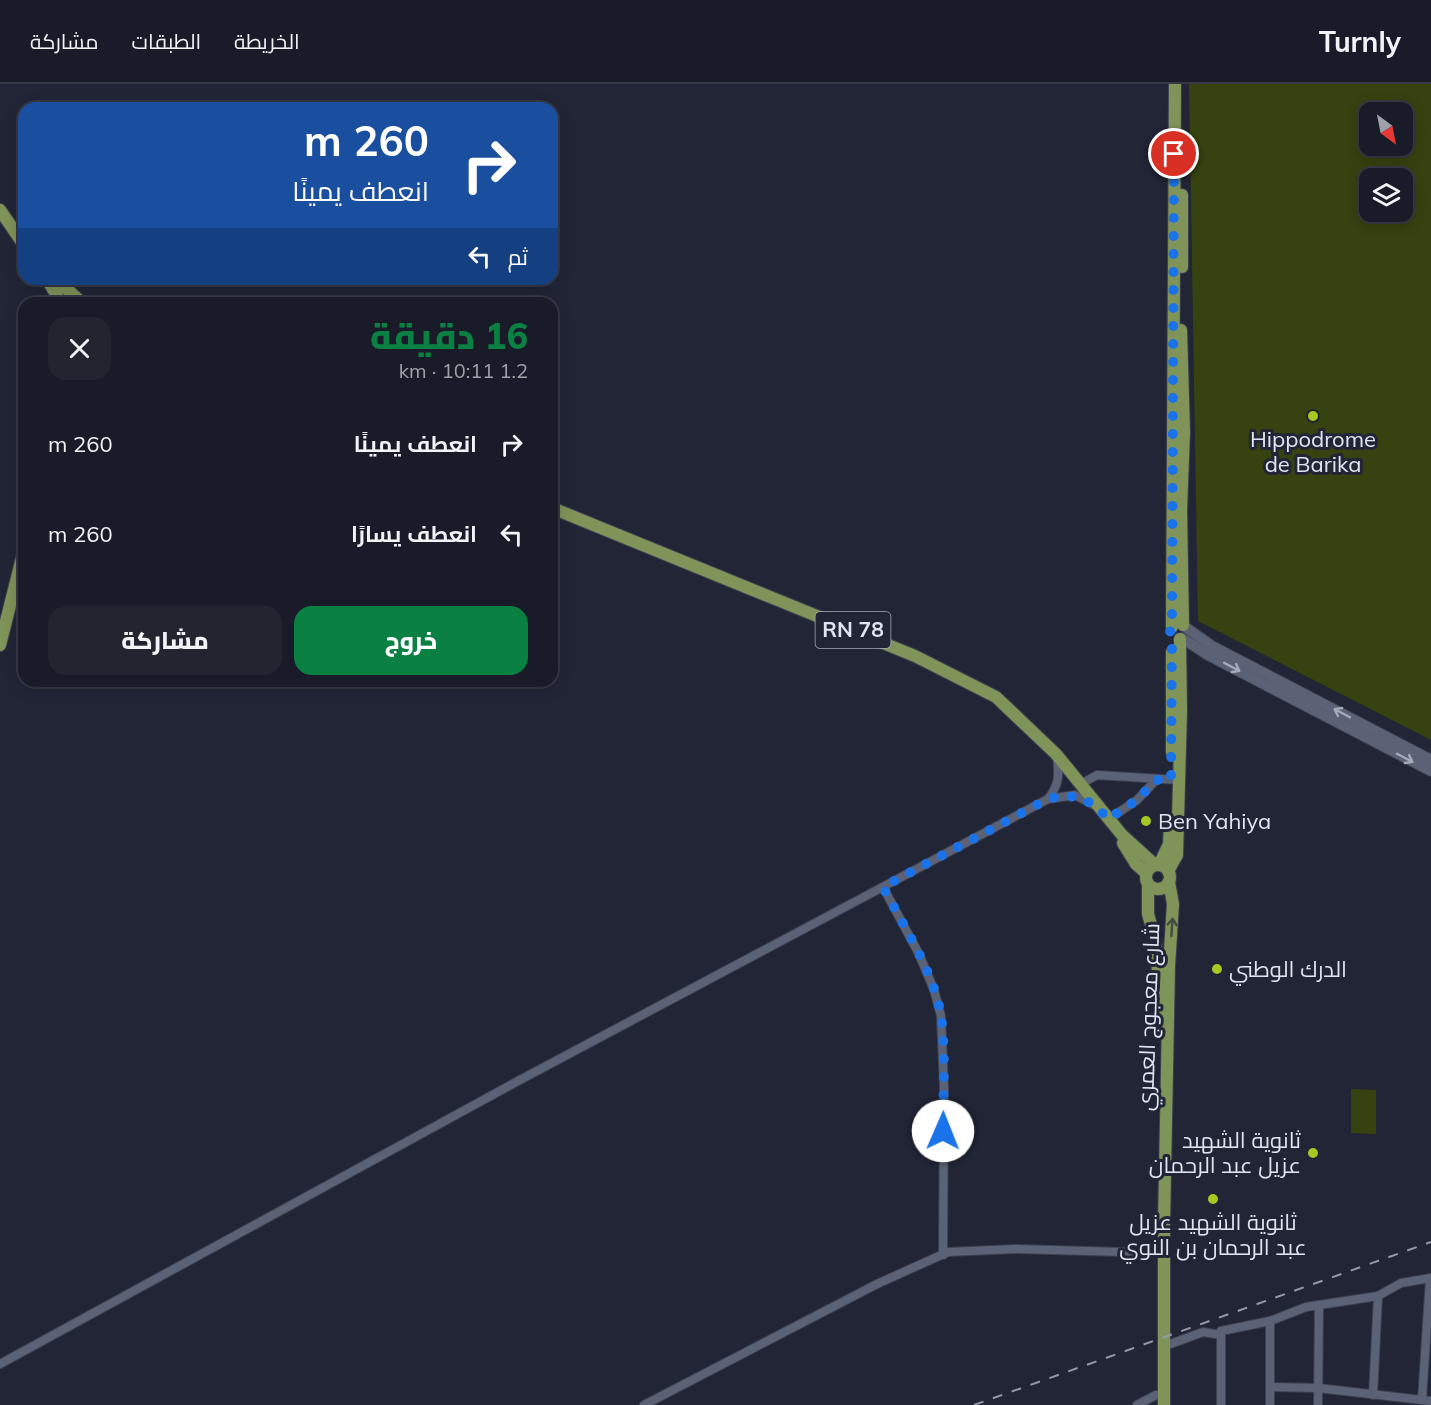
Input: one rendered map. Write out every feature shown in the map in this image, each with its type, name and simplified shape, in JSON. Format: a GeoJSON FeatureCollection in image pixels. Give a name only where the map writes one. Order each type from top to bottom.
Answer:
{"type":"FeatureCollection","features":[{"type":"Feature","properties":{"kind":"main road"},"geometry":{"type":"LineString","coordinates":[[1158,873],[1177,855],[1175,780],[1184,432],[1175,84]]}},
{"type":"Feature","properties":{"kind":"main road"},"geometry":{"type":"LineString","coordinates":[[1178,248],[1183,84]]}},
{"type":"Feature","properties":{"kind":"main road"},"geometry":{"type":"LineString","coordinates":[[0,210],[18,232]]}},
{"type":"Feature","properties":{"kind":"main road"},"geometry":{"type":"LineString","coordinates":[[0,210],[18,236]]}},
{"type":"Feature","properties":{"kind":"main road"},"geometry":{"type":"LineString","coordinates":[[62,285],[76,297]]}},
{"type":"Feature","properties":{"kind":"main road","name":"RN 78"},"geometry":{"type":"LineString","coordinates":[[558,510],[812,613],[924,661],[996,697],[1037,733],[1081,783],[1108,819],[1158,873]]}},
{"type":"Feature","properties":{"kind":"main road"},"geometry":{"type":"LineString","coordinates":[[0,645],[18,574]]}},
{"type":"Feature","properties":{"kind":"main road"},"geometry":{"type":"LineString","coordinates":[[1158,873],[1169,844],[1175,780]]}},
{"type":"Feature","properties":{"kind":"main road","name":"شارع معجوج العمري"},"geometry":{"type":"LineString","coordinates":[[1152,1401],[1158,1253],[1160,1025],[1155,939],[1148,914],[1158,873]]}},
{"type":"Feature","properties":{"kind":"main road","name":"شارع معجوج العمري"},"geometry":{"type":"LineString","coordinates":[[1158,873],[1173,904],[1169,977],[1164,1405]]}},
{"type":"Feature","properties":{"kind":"street"},"geometry":{"type":"LineString","coordinates":[[1179,632],[1212,645],[1431,760]]}},
{"type":"Feature","properties":{"kind":"street"},"geometry":{"type":"LineString","coordinates":[[1179,632],[1208,655],[1431,771]]}},
{"type":"Feature","properties":{"kind":"street"},"geometry":{"type":"LineString","coordinates":[[1048,799],[1057,788],[1056,754]]}},
{"type":"Feature","properties":{"kind":"street"},"geometry":{"type":"LineString","coordinates":[[1081,783],[1097,775],[1175,780]]}},
{"type":"Feature","properties":{"kind":"street"},"geometry":{"type":"LineString","coordinates":[[1108,819],[1137,800],[1156,780]]}},
{"type":"Feature","properties":{"kind":"street"},"geometry":{"type":"LineString","coordinates":[[0,1364],[508,1086],[1048,799],[1075,795],[1099,808]]}},
{"type":"Feature","properties":{"kind":"street"},"geometry":{"type":"LineString","coordinates":[[883,887],[918,954],[934,990],[941,1016],[944,1088],[943,1255]]}},
{"type":"Feature","properties":{"kind":"street"},"geometry":{"type":"LineString","coordinates":[[644,1405],[877,1284],[948,1252],[1016,1249],[1158,1253]]}},
{"type":"Feature","properties":{"kind":"street"},"geometry":{"type":"LineString","coordinates":[[1221,1405],[1221,1331],[1270,1321],[1306,1307],[1378,1296],[1401,1283],[1430,1278],[1427,1400],[1318,1388],[1270,1387]]}},
{"type":"Feature","properties":{"kind":"street"},"geometry":{"type":"LineString","coordinates":[[1373,1395],[1378,1296]]}},
{"type":"Feature","properties":{"kind":"street"},"geometry":{"type":"LineString","coordinates":[[1318,1405],[1319,1305]]}},
{"type":"Feature","properties":{"kind":"street"},"geometry":{"type":"LineString","coordinates":[[1270,1321],[1270,1405]]}},
{"type":"Feature","properties":{"kind":"street"},"geometry":{"type":"LineString","coordinates":[[1164,1346],[1203,1332],[1221,1335]]}},
{"type":"Feature","properties":{"kind":"street"},"geometry":{"type":"LineString","coordinates":[[1137,1405],[1152,1401]]}},
{"type":"Feature","properties":{"kind":"green space","name":"Hippodrome de Barika"},"geometry":{"type":"Polygon","coordinates":[[[1189,84],[1431,84],[1431,740],[1198,621],[1189,84]]]}},
{"type":"Feature","properties":{"kind":"green space"},"geometry":{"type":"Polygon","coordinates":[[[1351,1089],[1376,1090],[1376,1134],[1351,1133],[1351,1089]]]}},
{"type":"Feature","properties":{"kind":"railway"},"geometry":{"type":"LineString","coordinates":[[974,1405],[1431,1242]]}},
{"type":"Feature","properties":{"kind":"place","name":"Hippodrome de Barika"},"geometry":{"type":"Point","coordinates":[1313,416]}},
{"type":"Feature","properties":{"kind":"place","name":"Ben Yahiya"},"geometry":{"type":"Point","coordinates":[1146,821]}},
{"type":"Feature","properties":{"kind":"place","name":"الدرك الوطني"},"geometry":{"type":"Point","coordinates":[1217,969]}},
{"type":"Feature","properties":{"kind":"place","name":"ثانوية الشهيد عزيل عبد الرحمان"},"geometry":{"type":"Point","coordinates":[1313,1153]}},
{"type":"Feature","properties":{"kind":"place","name":"ثانوية الشهيد عزيل عبد الرحمان بن النوي"},"geometry":{"type":"Point","coordinates":[1213,1199]}},
{"type":"Feature","properties":{"kind":"route"},"geometry":{"type":"LineString","coordinates":[[943,1131],[941,1016],[934,990],[918,954],[883,887],[1048,799],[1075,795],[1099,808],[1108,819],[1137,800],[1156,780],[1171,780],[1174,154]]}}]}
